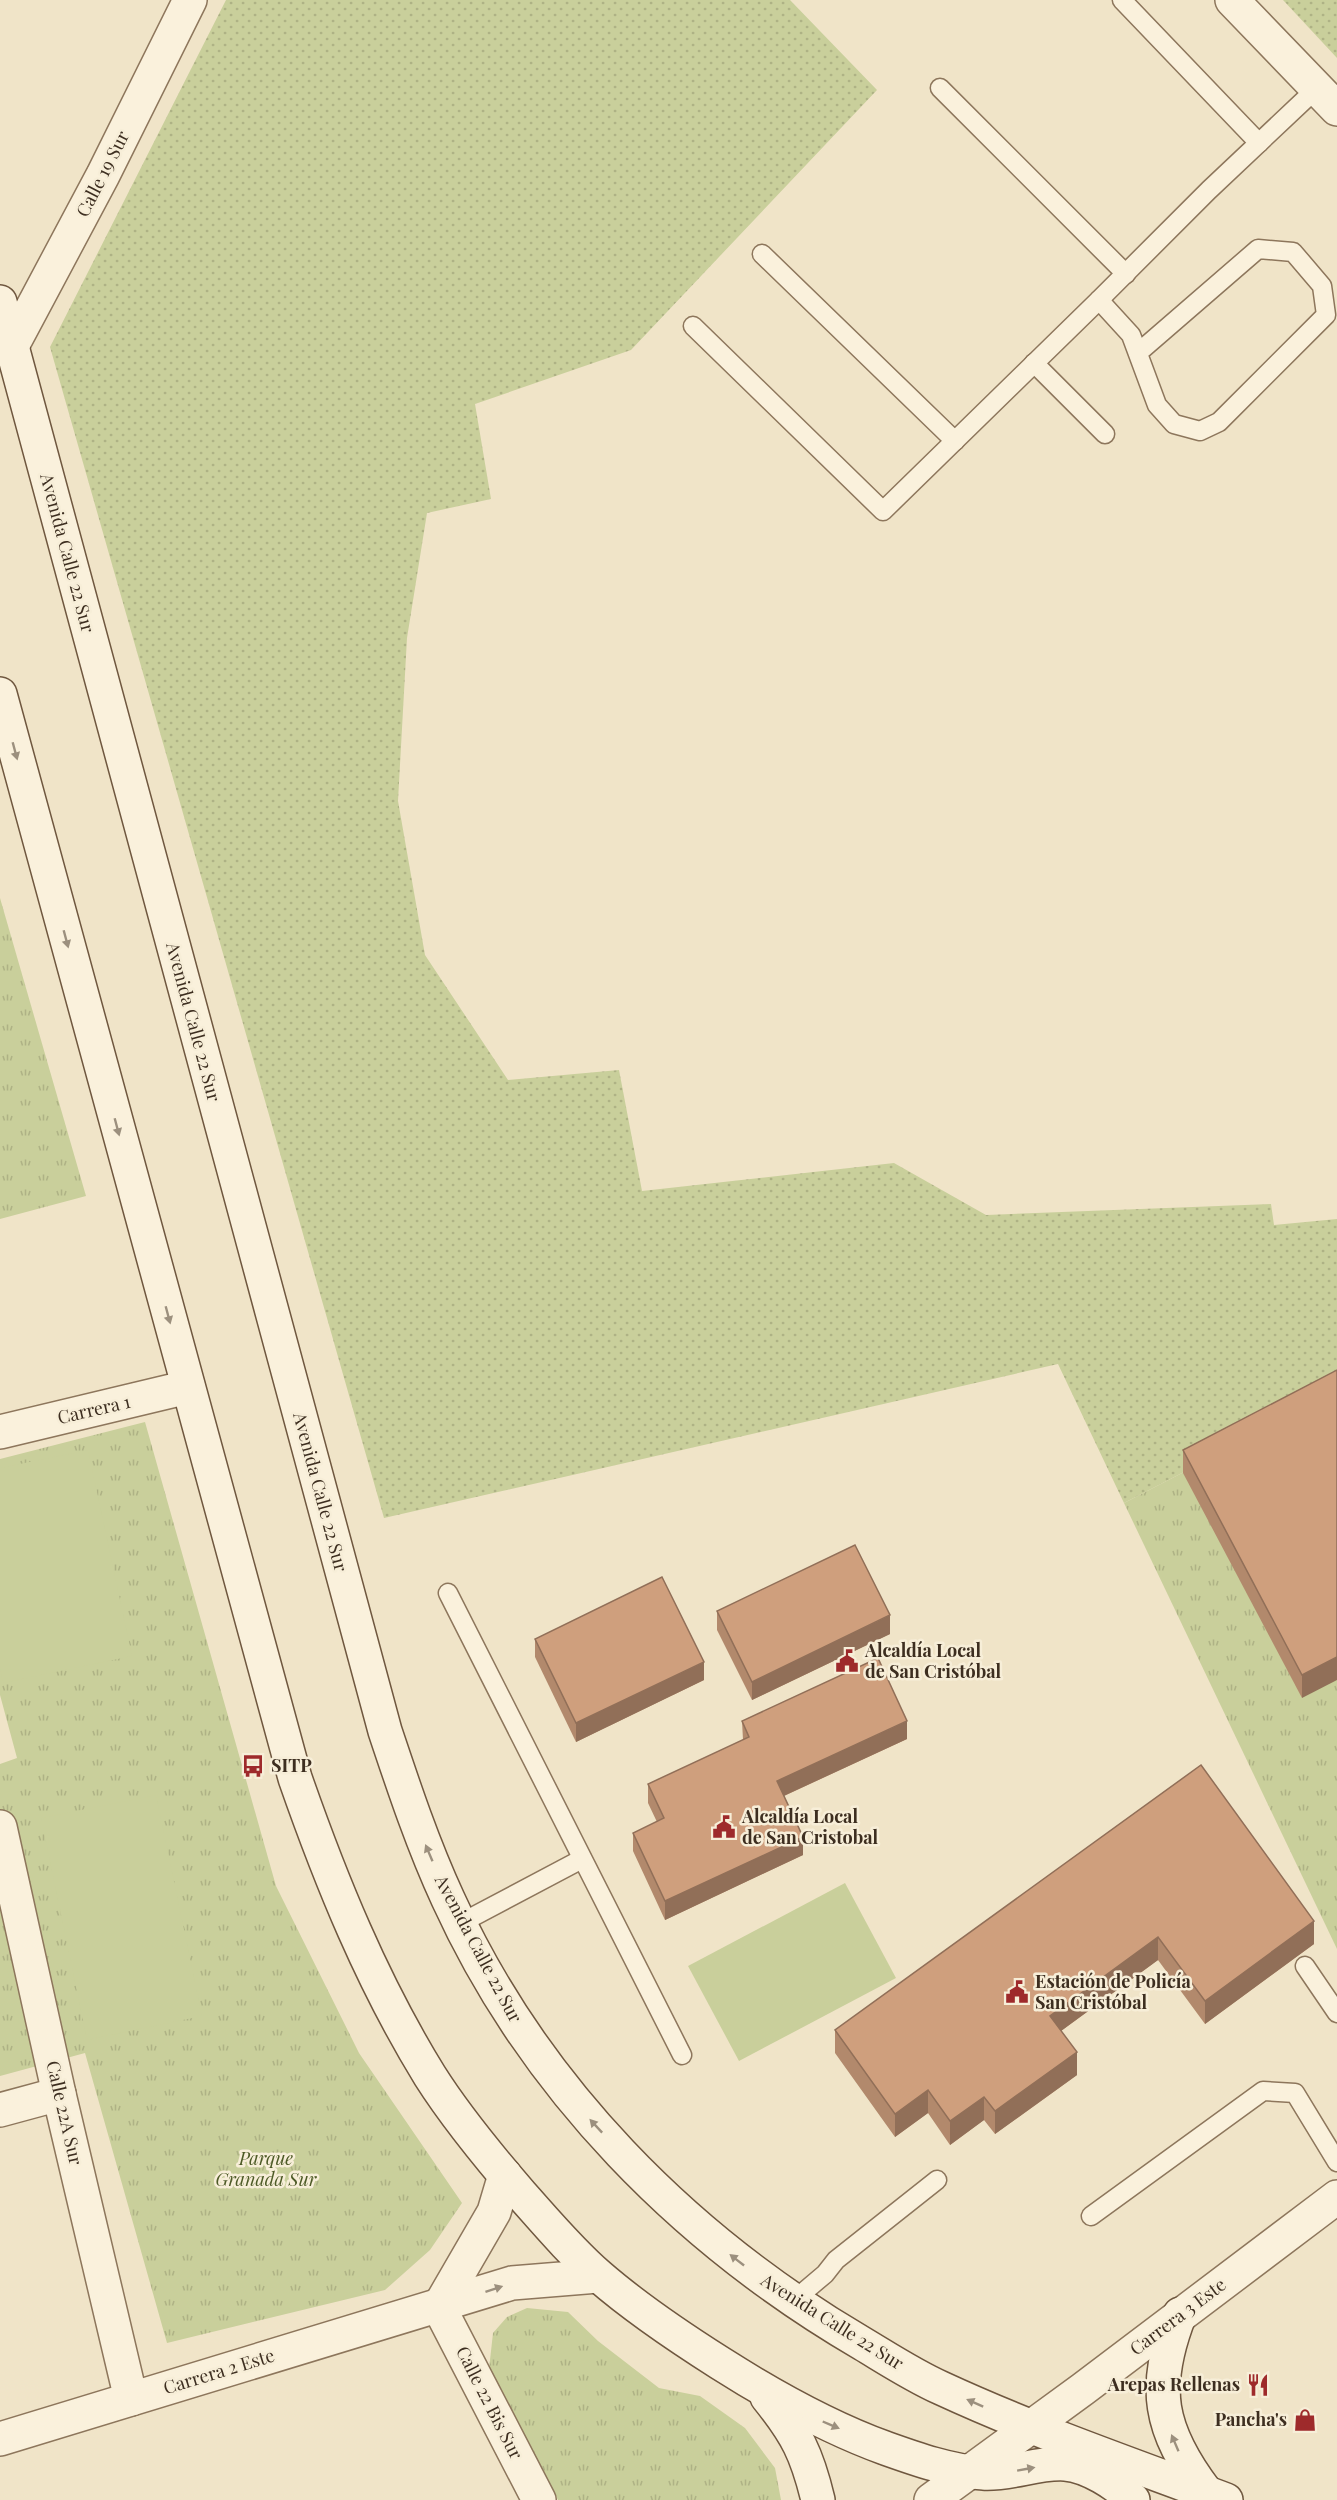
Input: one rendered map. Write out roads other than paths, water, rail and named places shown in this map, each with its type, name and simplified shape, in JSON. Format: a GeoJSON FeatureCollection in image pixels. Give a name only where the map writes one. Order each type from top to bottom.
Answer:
{"type":"FeatureCollection","features":[{"type":"Feature","properties":{"kind":"main road","name":"Calle 19 Sur"},"geometry":{"type":"LineString","coordinates":[[12,346],[103,175],[190,0]]}},
{"type":"Feature","properties":{"kind":"main road"},"geometry":{"type":"LineString","coordinates":[[1232,0],[1326,99]]}},
{"type":"Feature","properties":{"kind":"main road","name":"Avenida Calle 22 Sur"},"geometry":{"type":"LineString","coordinates":[[0,302],[385,1731],[413,1816],[449,1901],[488,1974],[527,2038],[578,2107],[676,2209],[764,2281],[843,2332],[942,2389],[1029,2427],[1216,2496]]}},
{"type":"Feature","properties":{"kind":"main road"},"geometry":{"type":"LineString","coordinates":[[0,694],[295,1778],[322,1856],[363,1952],[432,2079],[505,2175],[548,2225],[598,2276],[647,2314],[760,2389],[814,2417],[884,2447],[968,2472],[1008,2472],[1065,2464],[1082,2468],[1102,2478],[1133,2500]]}},
{"type":"Feature","properties":{"kind":"main road","name":"Carrera 1"},"geometry":{"type":"LineString","coordinates":[[0,1432],[188,1387]]}},
{"type":"Feature","properties":{"kind":"main road","name":"Calle 22A Sur"},"geometry":{"type":"LineString","coordinates":[[0,1827],[59,2094],[131,2398]]}},
{"type":"Feature","properties":{"kind":"main road"},"geometry":{"type":"LineString","coordinates":[[0,2110],[59,2094]]}},
{"type":"Feature","properties":{"kind":"main road"},"geometry":{"type":"LineString","coordinates":[[439,2307],[494,2212],[505,2175]]}},
{"type":"Feature","properties":{"kind":"main road","name":"Carrera 3 Este"},"geometry":{"type":"LineString","coordinates":[[930,2500],[1083,2389],[1337,2197]]}},
{"type":"Feature","properties":{"kind":"main road","name":"Carrera 2 Este"},"geometry":{"type":"LineString","coordinates":[[0,2439],[512,2283],[598,2276]]}},
{"type":"Feature","properties":{"kind":"main road","name":"Calle 22 Bis Sur"},"geometry":{"type":"LineString","coordinates":[[439,2307],[539,2500]]}},
{"type":"Feature","properties":{"kind":"main road"},"geometry":{"type":"LineString","coordinates":[[1180,2314],[1167,2347],[1163,2377],[1164,2407],[1174,2444],[1216,2496]]}},
{"type":"Feature","properties":{"kind":"main road"},"geometry":{"type":"LineString","coordinates":[[760,2389],[800,2443],[810,2464],[818,2500]]}},
{"type":"Feature","properties":{"kind":"lane"},"geometry":{"type":"LineString","coordinates":[[1122,0],[1259,143]]}},
{"type":"Feature","properties":{"kind":"lane"},"geometry":{"type":"LineString","coordinates":[[940,88],[1126,274]]}},
{"type":"Feature","properties":{"kind":"lane"},"geometry":{"type":"LineString","coordinates":[[693,326],[883,511],[1259,143],[1326,99]]}},
{"type":"Feature","properties":{"kind":"lane"},"geometry":{"type":"LineString","coordinates":[[1099,300],[1131,335],[1157,405],[1174,424],[1200,431],[1219,422],[1326,315],[1322,286],[1293,252],[1258,249],[1139,352]]}},
{"type":"Feature","properties":{"kind":"lane"},"geometry":{"type":"LineString","coordinates":[[762,254],[955,441]]}},
{"type":"Feature","properties":{"kind":"lane"},"geometry":{"type":"LineString","coordinates":[[1034,363],[1106,434]]}},
{"type":"Feature","properties":{"kind":"lane"},"geometry":{"type":"LineString","coordinates":[[448,1593],[682,2055]]}},
{"type":"Feature","properties":{"kind":"lane"},"geometry":{"type":"LineString","coordinates":[[461,1923],[582,1858]]}},
{"type":"Feature","properties":{"kind":"lane"},"geometry":{"type":"LineString","coordinates":[[1305,1966],[1337,2013]]}},
{"type":"Feature","properties":{"kind":"lane"},"geometry":{"type":"LineString","coordinates":[[1090,2216],[1263,2091],[1294,2093],[1337,2162]]}},
{"type":"Feature","properties":{"kind":"lane"},"geometry":{"type":"LineString","coordinates":[[793,2301],[825,2274],[836,2260],[937,2180]]}},
{"type":"Feature","properties":{"kind":"place","name":"Alcaldía Local de San Cristóbal"},"geometry":{"type":"Point","coordinates":[847,1661]}},
{"type":"Feature","properties":{"kind":"place","name":"SITP"},"geometry":{"type":"Point","coordinates":[253,1766]}},
{"type":"Feature","properties":{"kind":"place","name":"Alcaldía Local de San Cristobal"},"geometry":{"type":"Point","coordinates":[724,1827]}},
{"type":"Feature","properties":{"kind":"place","name":"Estación de Policía San Cristóbal"},"geometry":{"type":"Point","coordinates":[1017,1992]}},
{"type":"Feature","properties":{"kind":"place","name":"Arepas Rellenas"},"geometry":{"type":"Point","coordinates":[1258,2385]}},
{"type":"Feature","properties":{"kind":"place","name":"Pancha's"},"geometry":{"type":"Point","coordinates":[1305,2420]}},
{"type":"Feature","properties":{"kind":"park label","name":"Parque Granada Sur"},"geometry":{"type":"Point","coordinates":[266,2169]}}]}
